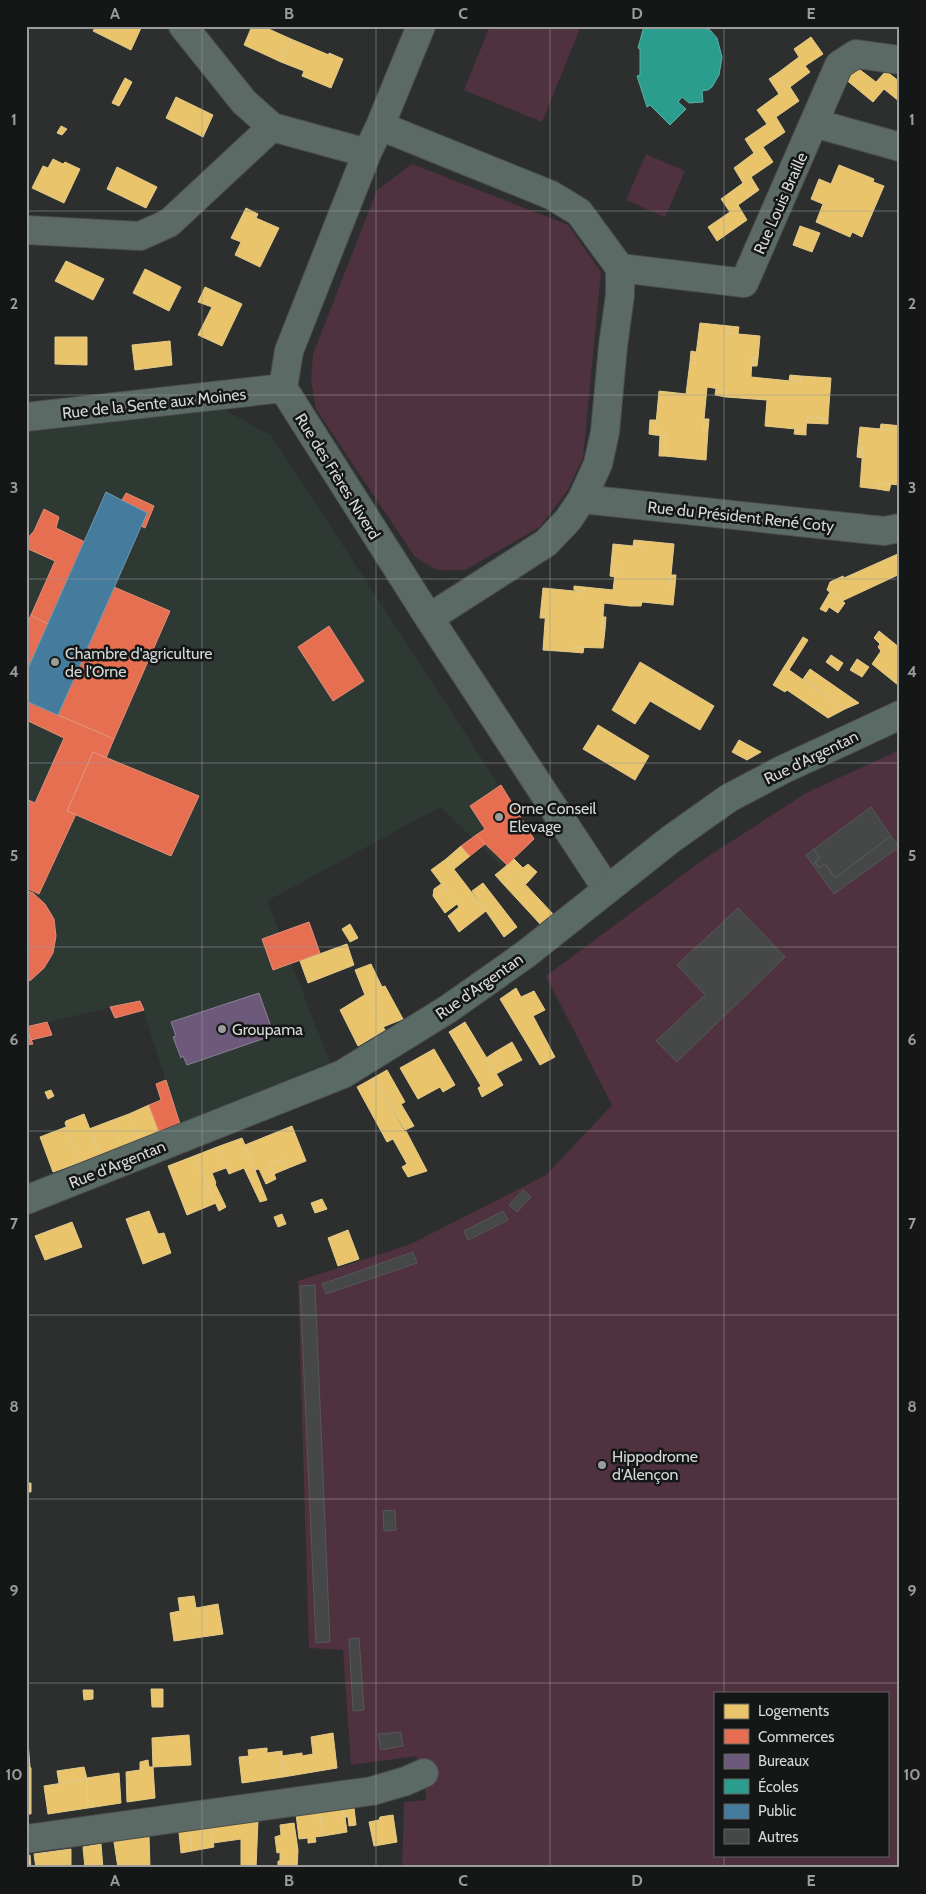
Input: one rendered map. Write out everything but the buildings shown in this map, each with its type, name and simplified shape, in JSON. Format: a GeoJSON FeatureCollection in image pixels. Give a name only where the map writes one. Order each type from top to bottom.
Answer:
{"type":"FeatureCollection","features":[{"type":"Feature","properties":{"kind":"main road","name":"Rue d'Argentan"},"geometry":{"type":"LineString","coordinates":[[26,1200],[343,1074],[448,1009],[526,954],[608,887],[671,839],[730,798],[782,770],[900,715]]}},
{"type":"Feature","properties":{"kind":"street"},"geometry":{"type":"LineString","coordinates":[[183,26],[244,102],[272,126],[367,153]]}},
{"type":"Feature","properties":{"kind":"street"},"geometry":{"type":"LineString","coordinates":[[282,388],[289,352],[367,153],[421,26]]}},
{"type":"Feature","properties":{"kind":"street","name":"Rue Louis Braille"},"geometry":{"type":"LineString","coordinates":[[620,268],[744,284],[840,65],[856,54],[900,60]]}},
{"type":"Feature","properties":{"kind":"street"},"geometry":{"type":"LineString","coordinates":[[814,123],[900,147]]}},
{"type":"Feature","properties":{"kind":"street"},"geometry":{"type":"LineString","coordinates":[[26,230],[140,236],[169,223],[272,126]]}},
{"type":"Feature","properties":{"kind":"street"},"geometry":{"type":"LineString","coordinates":[[380,126],[551,195],[579,212],[620,268],[620,295],[605,432],[598,464],[582,498],[568,520],[546,543],[429,618]]}},
{"type":"Feature","properties":{"kind":"street","name":"Rue de la Sente aux Moines"},"geometry":{"type":"LineString","coordinates":[[26,417],[282,388]]}},
{"type":"Feature","properties":{"kind":"street","name":"Rue des Frères Niverd"},"geometry":{"type":"LineString","coordinates":[[282,388],[429,618],[599,877],[608,887]]}},
{"type":"Feature","properties":{"kind":"street","name":"Rue du Président René Coty"},"geometry":{"type":"LineString","coordinates":[[582,498],[884,531],[900,528]]}},
{"type":"Feature","properties":{"kind":"street"},"geometry":{"type":"LineString","coordinates":[[26,1839],[372,1790],[424,1773]]}},
{"type":"Feature","properties":{"kind":"shaded area"},"geometry":{"type":"Polygon","coordinates":[[[490,26],[581,26],[542,122],[464,90],[490,26]]]}},
{"type":"Feature","properties":{"kind":"shaded area"},"geometry":{"type":"Polygon","coordinates":[[[646,154],[685,171],[665,217],[626,200],[646,154]]]}},
{"type":"Feature","properties":{"kind":"shaded area"},"geometry":{"type":"Polygon","coordinates":[[[412,164],[568,225],[601,272],[583,458],[567,491],[540,527],[465,570],[437,570],[415,557],[316,409],[311,380],[313,354],[377,190],[412,164]]]}},
{"type":"Feature","properties":{"kind":"shaded area"},"geometry":{"type":"Polygon","coordinates":[[[224,410],[271,435],[534,839],[502,866],[440,807],[267,901],[330,1062],[180,1124],[140,1001],[26,1027],[26,432],[224,410]]]}},
{"type":"Feature","properties":{"kind":"shaded area","name":"Hippodrome d'Alençon"},"geometry":{"type":"Polygon","coordinates":[[[900,750],[900,1868],[402,1868],[404,1802],[426,1800],[424,1773],[416,1756],[351,1765],[343,1650],[309,1648],[298,1281],[411,1244],[546,1175],[612,1105],[546,976],[704,859],[806,793],[900,750]]]}},
{"type":"Feature","properties":{"kind":"place","name":"Chambre d'agriculture de l'Orne"},"geometry":{"type":"Point","coordinates":[55,662]}},
{"type":"Feature","properties":{"kind":"place","name":"Orne Conseil Elevage"},"geometry":{"type":"Point","coordinates":[499,817]}},
{"type":"Feature","properties":{"kind":"place","name":"Groupama"},"geometry":{"type":"Point","coordinates":[222,1029]}},
{"type":"Feature","properties":{"kind":"place","name":"Hippodrome d'Alençon"},"geometry":{"type":"Point","coordinates":[602,1465]}}]}
